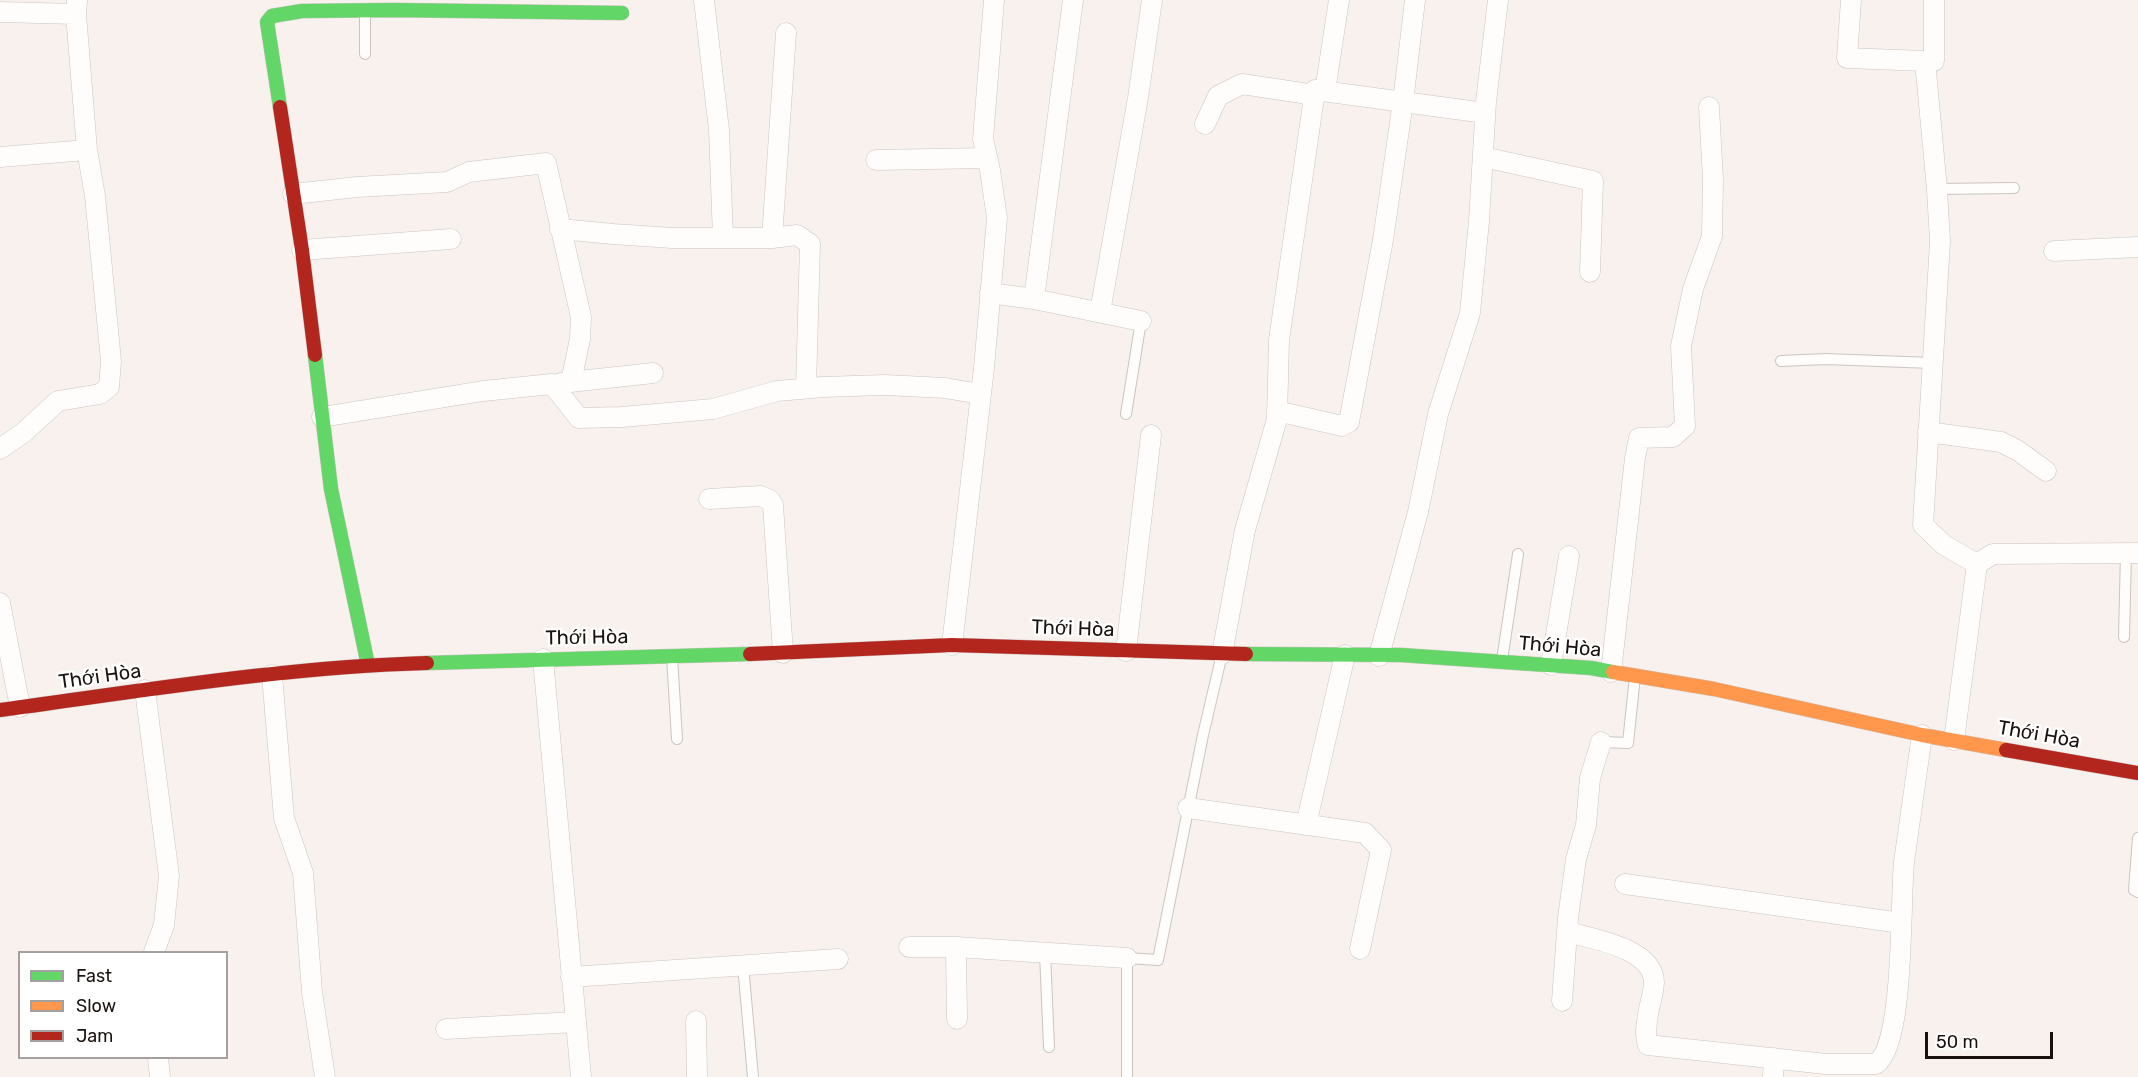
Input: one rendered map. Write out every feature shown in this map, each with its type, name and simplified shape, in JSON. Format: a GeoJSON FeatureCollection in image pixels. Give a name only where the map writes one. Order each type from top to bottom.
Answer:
{"type":"FeatureCollection","features":[{"type":"Feature","properties":{"kind":"street"},"geometry":{"type":"LineString","coordinates":[[265,0],[302,250],[331,489],[368,665]]}},
{"type":"Feature","properties":{"kind":"street"},"geometry":{"type":"LineString","coordinates":[[704,0],[719,130],[723,238]]}},
{"type":"Feature","properties":{"kind":"street"},"geometry":{"type":"LineString","coordinates":[[952,645],[997,218],[982,139],[994,0]]}},
{"type":"Feature","properties":{"kind":"street"},"geometry":{"type":"LineString","coordinates":[[1034,299],[1073,0]]}},
{"type":"Feature","properties":{"kind":"street"},"geometry":{"type":"LineString","coordinates":[[1100,312],[1138,98],[1152,0]]}},
{"type":"Feature","properties":{"kind":"street"},"geometry":{"type":"LineString","coordinates":[[1222,654],[1245,530],[1266,460],[1277,411],[1278,340],[1320,93],[1339,0]]}},
{"type":"Feature","properties":{"kind":"street"},"geometry":{"type":"LineString","coordinates":[[1277,411],[1342,426],[1349,422],[1383,240],[1415,0]]}},
{"type":"Feature","properties":{"kind":"street"},"geometry":{"type":"LineString","coordinates":[[1379,656],[1418,512],[1438,414],[1470,313],[1479,221],[1485,113],[1498,0]]}},
{"type":"Feature","properties":{"kind":"street"},"geometry":{"type":"LineString","coordinates":[[1851,0],[1847,58],[1925,61],[1934,61],[1934,0]]}},
{"type":"Feature","properties":{"kind":"street"},"geometry":{"type":"LineString","coordinates":[[0,12],[77,7],[87,150],[95,195],[111,361],[109,387],[100,394],[58,400],[23,433],[0,449]]}},
{"type":"Feature","properties":{"kind":"street"},"geometry":{"type":"LineString","coordinates":[[267,22],[272,16],[302,11],[622,13]]}},
{"type":"Feature","properties":{"kind":"street"},"geometry":{"type":"LineString","coordinates":[[772,238],[786,33]]}},
{"type":"Feature","properties":{"kind":"street"},"geometry":{"type":"LineString","coordinates":[[1925,61],[1938,189],[1940,242],[1923,525],[1944,545],[1977,564]]}},
{"type":"Feature","properties":{"kind":"street"},"geometry":{"type":"LineString","coordinates":[[1205,124],[1218,96],[1242,84],[1485,113]]}},
{"type":"Feature","properties":{"kind":"street"},"geometry":{"type":"LineString","coordinates":[[1611,672],[1639,438],[1673,437],[1685,426],[1681,346],[1693,289],[1712,236],[1713,179],[1709,107]]}},
{"type":"Feature","properties":{"kind":"street"},"geometry":{"type":"LineString","coordinates":[[0,157],[87,150]]}},
{"type":"Feature","properties":{"kind":"street"},"geometry":{"type":"LineString","coordinates":[[1483,157],[1593,182],[1590,272]]}},
{"type":"Feature","properties":{"kind":"street"},"geometry":{"type":"LineString","coordinates":[[876,160],[987,158]]}},
{"type":"Feature","properties":{"kind":"street"},"geometry":{"type":"LineString","coordinates":[[293,194],[357,187],[447,182],[469,172],[546,163],[581,318],[580,339],[561,383]]}},
{"type":"Feature","properties":{"kind":"street"},"geometry":{"type":"LineString","coordinates":[[560,229],[613,234],[723,238],[772,238],[796,235],[810,244],[806,388]]}},
{"type":"Feature","properties":{"kind":"street"},"geometry":{"type":"LineString","coordinates":[[302,250],[452,239]]}},
{"type":"Feature","properties":{"kind":"street"},"geometry":{"type":"LineString","coordinates":[[2054,251],[2138,247]]}},
{"type":"Feature","properties":{"kind":"street"},"geometry":{"type":"LineString","coordinates":[[990,293],[1034,299],[1141,321]]}},
{"type":"Feature","properties":{"kind":"street"},"geometry":{"type":"LineString","coordinates":[[322,417],[483,392],[653,373]]}},
{"type":"Feature","properties":{"kind":"street"},"geometry":{"type":"LineString","coordinates":[[561,383],[579,418],[622,417],[713,409],[777,392],[806,388],[885,385],[945,388],[980,394]]}},
{"type":"Feature","properties":{"kind":"street"},"geometry":{"type":"LineString","coordinates":[[1928,432],[2001,442],[2017,450],[2046,471]]}},
{"type":"Feature","properties":{"kind":"street"},"geometry":{"type":"LineString","coordinates":[[1126,651],[1151,435]]}},
{"type":"Feature","properties":{"kind":"street"},"geometry":{"type":"LineString","coordinates":[[709,499],[761,496],[770,500],[773,505],[783,653]]}},
{"type":"Feature","properties":{"kind":"street"},"geometry":{"type":"LineString","coordinates":[[1977,564],[1993,554],[2132,553]]}},
{"type":"Feature","properties":{"kind":"street"},"geometry":{"type":"LineString","coordinates":[[1551,665],[1569,556]]}},
{"type":"Feature","properties":{"kind":"street"},"geometry":{"type":"LineString","coordinates":[[1954,740],[1977,564]]}},
{"type":"Feature","properties":{"kind":"street"},"geometry":{"type":"LineString","coordinates":[[0,603],[20,707]]}},
{"type":"Feature","properties":{"kind":"street","name":"Thới Hòa"},"geometry":{"type":"LineString","coordinates":[[0,710],[145,690],[368,665],[783,653],[952,645],[1222,654],[1401,655],[1551,665],[1635,675],[1714,689],[1922,735],[2138,773]]}},
{"type":"Feature","properties":{"kind":"street"},"geometry":{"type":"LineString","coordinates":[[1306,825],[1345,656]]}},
{"type":"Feature","properties":{"kind":"street"},"geometry":{"type":"LineString","coordinates":[[543,659],[581,1077]]}},
{"type":"Feature","properties":{"kind":"street"},"geometry":{"type":"LineString","coordinates":[[272,675],[284,818],[303,873],[312,992],[325,1077]]}},
{"type":"Feature","properties":{"kind":"street"},"geometry":{"type":"LineString","coordinates":[[145,690],[169,876],[164,926],[154,951]]}},
{"type":"Feature","properties":{"kind":"street"},"geometry":{"type":"LineString","coordinates":[[1568,932],[1612,944],[1638,956],[1650,968],[1654,983],[1646,1027],[1648,1045],[1773,1067],[1826,1064],[1857,1071],[1876,1064],[1884,1056],[1894,1019],[1904,865],[1922,735]]}},
{"type":"Feature","properties":{"kind":"street"},"geometry":{"type":"LineString","coordinates":[[1562,1001],[1576,859],[1586,825],[1590,778],[1601,742]]}},
{"type":"Feature","properties":{"kind":"street"},"geometry":{"type":"LineString","coordinates":[[1188,808],[1365,833],[1381,849],[1359,949]]}},
{"type":"Feature","properties":{"kind":"street"},"geometry":{"type":"LineString","coordinates":[[1625,884],[1901,923]]}},
{"type":"Feature","properties":{"kind":"street"},"geometry":{"type":"LineString","coordinates":[[909,947],[1127,958]]}},
{"type":"Feature","properties":{"kind":"street"},"geometry":{"type":"LineString","coordinates":[[956,948],[957,1019]]}},
{"type":"Feature","properties":{"kind":"street"},"geometry":{"type":"LineString","coordinates":[[571,977],[838,959]]}},
{"type":"Feature","properties":{"kind":"street"},"geometry":{"type":"LineString","coordinates":[[696,1021],[697,1077]]}},
{"type":"Feature","properties":{"kind":"street"},"geometry":{"type":"LineString","coordinates":[[446,1029],[576,1022]]}},
{"type":"Feature","properties":{"kind":"street"},"geometry":{"type":"LineString","coordinates":[[158,1059],[160,1077]]}},
{"type":"Feature","properties":{"kind":"lane"},"geometry":{"type":"LineString","coordinates":[[365,10],[365,54]]}},
{"type":"Feature","properties":{"kind":"lane"},"geometry":{"type":"LineString","coordinates":[[1938,189],[2014,188]]}},
{"type":"Feature","properties":{"kind":"lane"},"geometry":{"type":"LineString","coordinates":[[1126,414],[1141,321]]}},
{"type":"Feature","properties":{"kind":"lane"},"geometry":{"type":"LineString","coordinates":[[1781,362],[1826,359],[1932,363]]}},
{"type":"Feature","properties":{"kind":"lane"},"geometry":{"type":"LineString","coordinates":[[2124,637],[2132,553]]}},
{"type":"Feature","properties":{"kind":"lane"},"geometry":{"type":"LineString","coordinates":[[1502,661],[1518,554]]}},
{"type":"Feature","properties":{"kind":"lane"},"geometry":{"type":"LineString","coordinates":[[1127,1077],[1127,958],[1158,960],[1203,735],[1222,654]]}},
{"type":"Feature","properties":{"kind":"lane"},"geometry":{"type":"LineString","coordinates":[[672,656],[677,739]]}},
{"type":"Feature","properties":{"kind":"lane"},"geometry":{"type":"LineString","coordinates":[[1601,742],[1628,743],[1635,675]]}},
{"type":"Feature","properties":{"kind":"lane"},"geometry":{"type":"LineString","coordinates":[[2138,838],[2134,890],[2138,892]]}},
{"type":"Feature","properties":{"kind":"lane"},"geometry":{"type":"LineString","coordinates":[[1045,953],[1048,1047]]}},
{"type":"Feature","properties":{"kind":"lane"},"geometry":{"type":"LineString","coordinates":[[743,965],[753,1077]]}},
{"type":"Feature","properties":{"kind":"traffic: fast"},"geometry":{"type":"LineString","coordinates":[[280,107],[267,22],[272,16],[302,11],[393,10],[622,13]]}},
{"type":"Feature","properties":{"kind":"traffic: fast"},"geometry":{"type":"LineString","coordinates":[[315,355],[331,489],[368,665]]}},
{"type":"Feature","properties":{"kind":"traffic: fast"},"geometry":{"type":"LineString","coordinates":[[427,663],[750,654]]}},
{"type":"Feature","properties":{"kind":"traffic: fast"},"geometry":{"type":"LineString","coordinates":[[1246,654],[1401,655],[1591,668],[1613,672]]}},
{"type":"Feature","properties":{"kind":"traffic: slow"},"geometry":{"type":"LineString","coordinates":[[1613,672],[1714,689],[1922,735],[2006,750]]}},
{"type":"Feature","properties":{"kind":"traffic: jam"},"geometry":{"type":"LineString","coordinates":[[280,107],[302,250],[315,355]]}},
{"type":"Feature","properties":{"kind":"traffic: jam"},"geometry":{"type":"LineString","coordinates":[[750,654],[952,645],[1246,654]]}},
{"type":"Feature","properties":{"kind":"traffic: jam"},"geometry":{"type":"LineString","coordinates":[[0,710],[320,669],[427,663]]}},
{"type":"Feature","properties":{"kind":"traffic: jam"},"geometry":{"type":"LineString","coordinates":[[2006,750],[2138,773]]}}]}
